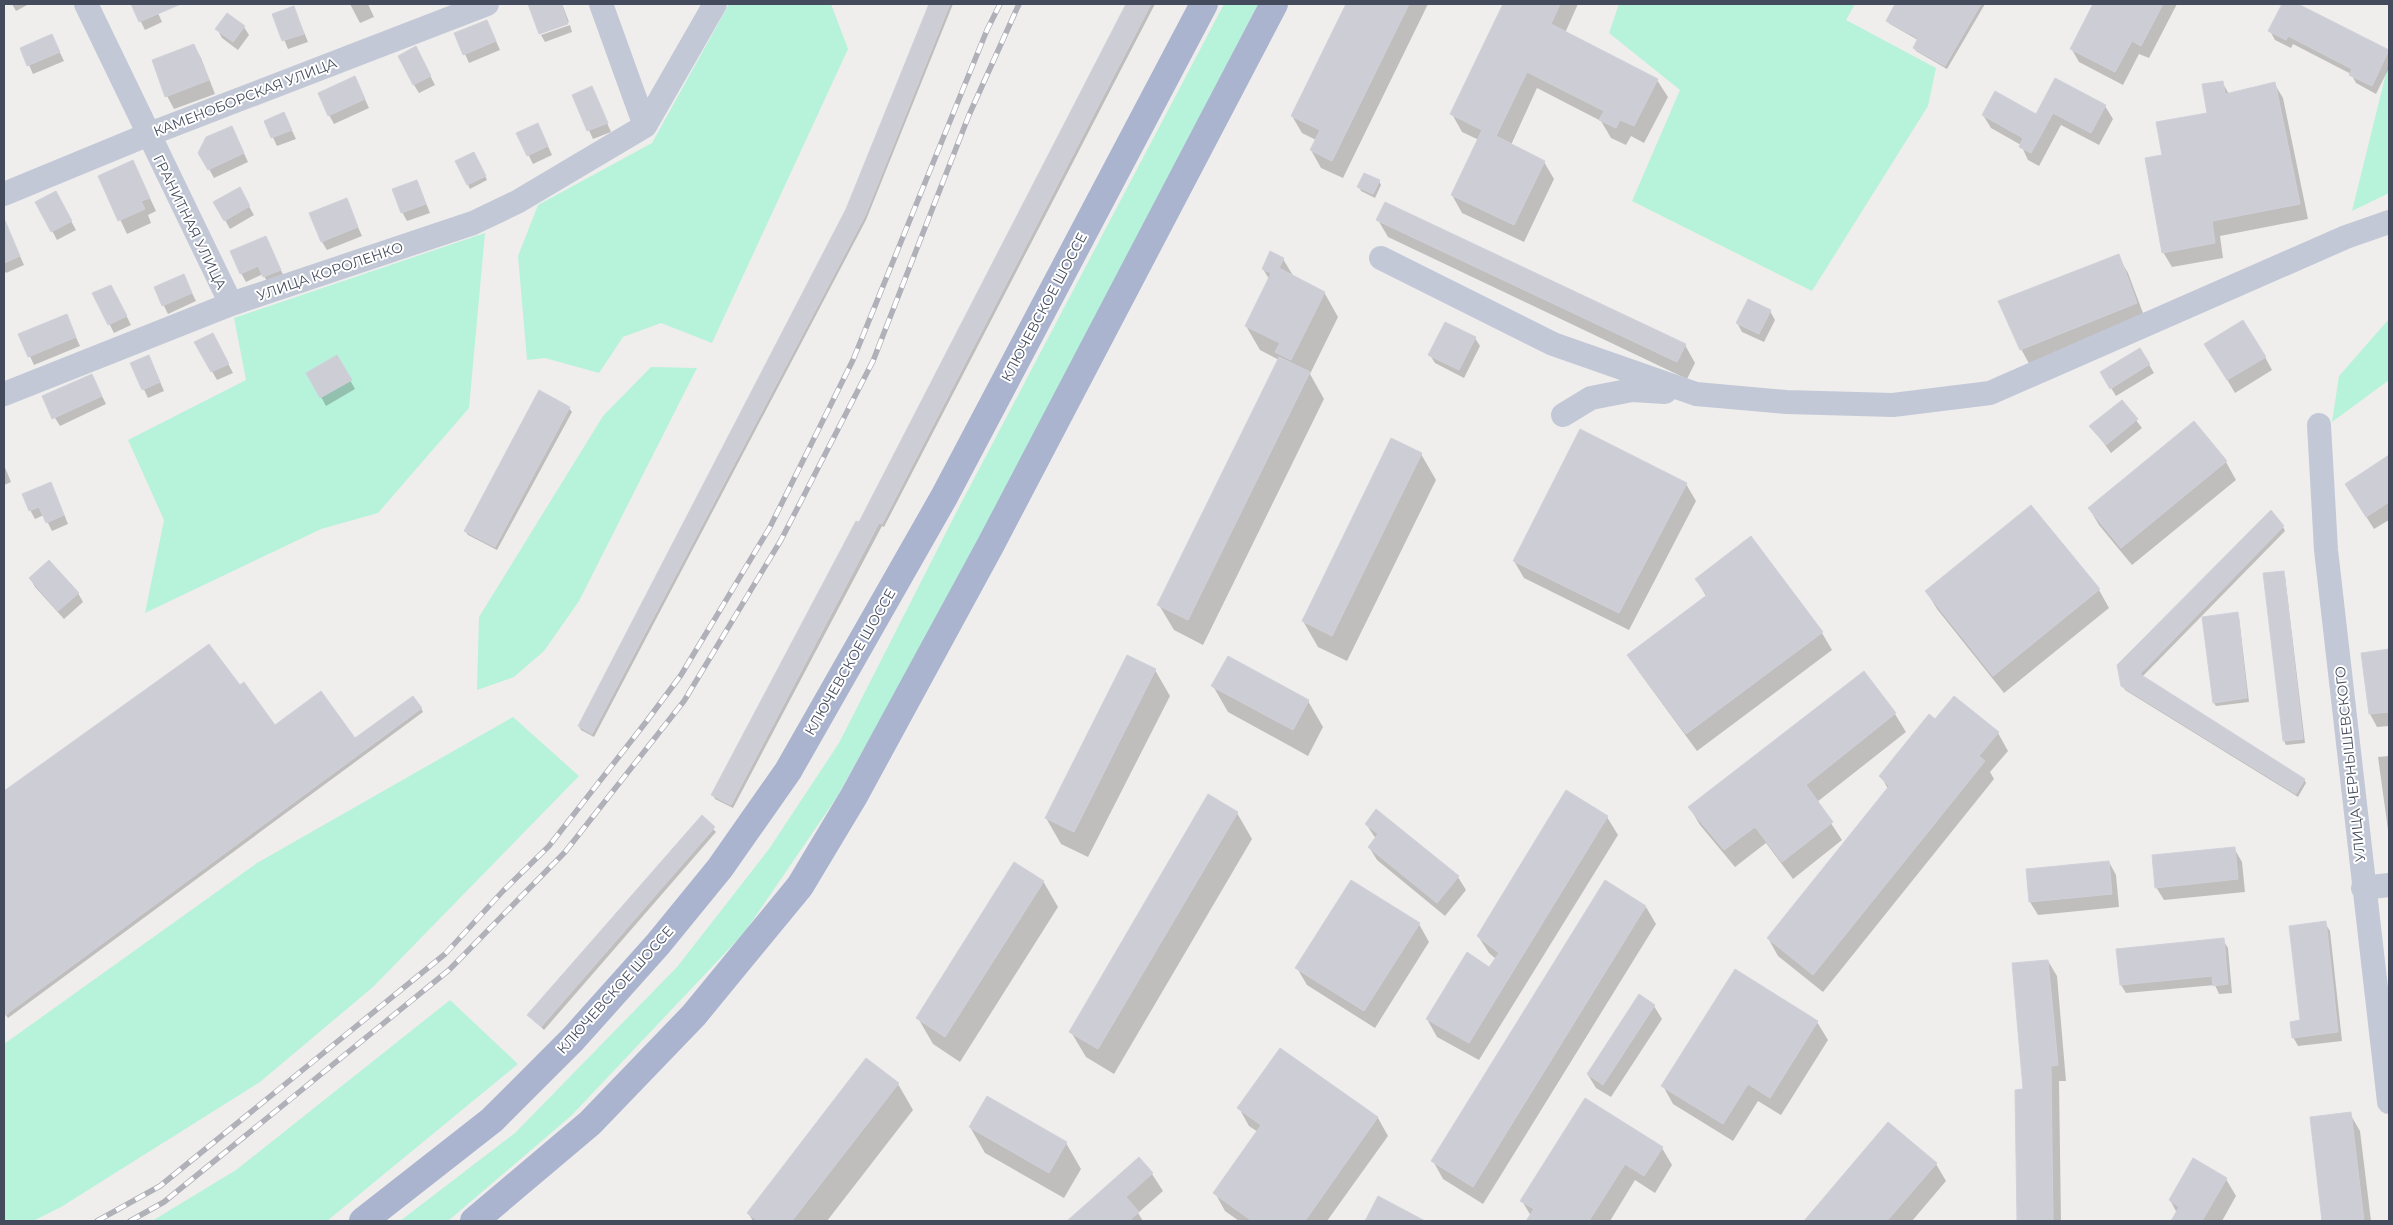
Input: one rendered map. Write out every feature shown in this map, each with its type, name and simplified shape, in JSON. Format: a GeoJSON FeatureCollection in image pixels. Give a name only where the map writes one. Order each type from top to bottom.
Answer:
{"type":"FeatureCollection","features":[{"type":"Feature","properties":{"kind":"main road","name":"КЛЮЧЕВСКОЕ ШОССЕ"},"geometry":{"type":"LineString","coordinates":[[363,1221],[492,1120],[573,1039],[658,944],[720,868],[788,771],[944,497],[1204,4]]}},
{"type":"Feature","properties":{"kind":"main road"},"geometry":{"type":"LineString","coordinates":[[474,1221],[590,1123],[694,1015],[800,886],[854,796],[980,563],[1274,4]]}},
{"type":"Feature","properties":{"kind":"street","name":"ГРАНИТНАЯ УЛИЦА"},"geometry":{"type":"LineString","coordinates":[[86,4],[147,135],[230,304]]}},
{"type":"Feature","properties":{"kind":"street","name":"КАМЕНОБОРСКАЯ УЛИЦА"},"geometry":{"type":"LineString","coordinates":[[4,194],[147,135],[487,4]]}},
{"type":"Feature","properties":{"kind":"street"},"geometry":{"type":"LineString","coordinates":[[601,4],[645,126]]}},
{"type":"Feature","properties":{"kind":"street"},"geometry":{"type":"LineString","coordinates":[[645,126],[715,4]]}},
{"type":"Feature","properties":{"kind":"street","name":"УЛИЦА КОРОЛЕНКО"},"geometry":{"type":"LineString","coordinates":[[4,394],[230,304],[473,223],[517,202],[645,126]]}},
{"type":"Feature","properties":{"kind":"street"},"geometry":{"type":"LineString","coordinates":[[1563,415],[1591,398],[1632,390],[1786,402],[1893,405],[1990,393],[2346,237],[2389,222]]}},
{"type":"Feature","properties":{"kind":"street"},"geometry":{"type":"LineString","coordinates":[[1381,258],[1553,344],[1696,394]]}},
{"type":"Feature","properties":{"kind":"street","name":"УЛИЦА ЧЕРНЫШЕВСКОГО"},"geometry":{"type":"LineString","coordinates":[[2319,425],[2326,550],[2389,1102]]}},
{"type":"Feature","properties":{"kind":"street"},"geometry":{"type":"LineString","coordinates":[[2364,888],[2389,885]]}},
{"type":"Feature","properties":{"kind":"green space"},"geometry":{"type":"Polygon","coordinates":[[[729,4],[831,4],[848,49],[712,343],[661,323],[623,337],[599,373],[545,358],[527,360],[518,256],[538,205],[652,143],[729,4]]]}},
{"type":"Feature","properties":{"kind":"green space"},"geometry":{"type":"Polygon","coordinates":[[[1224,4],[1258,4],[979,542],[837,797],[744,933],[571,1116],[448,1221],[400,1221],[515,1133],[677,967],[769,849],[839,743],[957,511],[1224,4]]]}},
{"type":"Feature","properties":{"kind":"green space"},"geometry":{"type":"Polygon","coordinates":[[[1619,4],[1855,4],[1846,20],[1936,68],[1928,106],[1812,291],[1632,201],[1680,90],[1609,33],[1619,4]]]}},
{"type":"Feature","properties":{"kind":"green space"},"geometry":{"type":"Polygon","coordinates":[[[2389,61],[2389,193],[2352,211],[2389,61]]]}},
{"type":"Feature","properties":{"kind":"green space"},"geometry":{"type":"Polygon","coordinates":[[[485,233],[469,408],[378,513],[321,529],[145,613],[164,520],[128,440],[246,380],[234,318],[485,233]]]}},
{"type":"Feature","properties":{"kind":"green space"},"geometry":{"type":"Polygon","coordinates":[[[2389,319],[2389,380],[2332,422],[2339,376],[2389,319]]]}},
{"type":"Feature","properties":{"kind":"green space"},"geometry":{"type":"Polygon","coordinates":[[[651,367],[697,368],[579,601],[544,651],[514,677],[477,690],[479,617],[603,416],[651,367]]]}},
{"type":"Feature","properties":{"kind":"green space"},"geometry":{"type":"Polygon","coordinates":[[[513,717],[579,776],[373,987],[260,1082],[61,1207],[33,1221],[4,1221],[4,1044],[257,863],[513,717]]]}},
{"type":"Feature","properties":{"kind":"green space"},"geometry":{"type":"Polygon","coordinates":[[[450,1000],[518,1064],[327,1221],[152,1221],[236,1170],[450,1000]]]}},
{"type":"Feature","properties":{"kind":"building"},"geometry":{"type":"Polygon","coordinates":[[[131,4],[181,4],[139,22],[131,4]]]}},
{"type":"Feature","properties":{"kind":"building"},"geometry":{"type":"Polygon","coordinates":[[[528,4],[561,4],[568,24],[539,34],[528,4]]]}},
{"type":"Feature","properties":{"kind":"building"},"geometry":{"type":"Polygon","coordinates":[[[929,4],[950,4],[865,216],[592,734],[578,726],[846,209],[929,4]]]}},
{"type":"Feature","properties":{"kind":"building"},"geometry":{"type":"Polygon","coordinates":[[[1126,4],[1151,4],[882,524],[879,523],[731,805],[711,795],[856,521],[859,522],[1126,4]]]}},
{"type":"Feature","properties":{"kind":"building"},"geometry":{"type":"Polygon","coordinates":[[[1346,4],[1409,4],[1332,161],[1310,150],[1320,130],[1291,116],[1346,4]]]}},
{"type":"Feature","properties":{"kind":"building"},"geometry":{"type":"Polygon","coordinates":[[[1503,4],[1560,4],[1551,24],[1658,79],[1634,126],[1620,120],[1616,128],[1599,120],[1604,111],[1527,72],[1496,136],[1545,161],[1514,225],[1451,195],[1482,130],[1450,114],[1503,4]]]}},
{"type":"Feature","properties":{"kind":"building"},"geometry":{"type":"Polygon","coordinates":[[[1895,4],[1981,4],[1945,66],[1913,48],[1918,38],[1886,21],[1895,4]]]}},
{"type":"Feature","properties":{"kind":"building"},"geometry":{"type":"Polygon","coordinates":[[[2093,4],[2163,4],[2141,46],[2132,41],[2115,72],[2070,49],[2093,4]]]}},
{"type":"Feature","properties":{"kind":"building"},"geometry":{"type":"Polygon","coordinates":[[[2282,4],[2298,4],[2389,50],[2372,86],[2349,75],[2352,69],[2288,36],[2286,40],[2268,31],[2282,4]]]}},
{"type":"Feature","properties":{"kind":"building"},"geometry":{"type":"Polygon","coordinates":[[[294,6],[304,34],[282,41],[272,14],[294,6]]]}},
{"type":"Feature","properties":{"kind":"building"},"geometry":{"type":"Polygon","coordinates":[[[227,13],[245,26],[233,42],[215,29],[227,13]]]}},
{"type":"Feature","properties":{"kind":"building"},"geometry":{"type":"Polygon","coordinates":[[[487,20],[496,41],[463,55],[454,33],[487,20]]]}},
{"type":"Feature","properties":{"kind":"building"},"geometry":{"type":"Polygon","coordinates":[[[52,34],[60,52],[27,66],[20,48],[52,34]]]}},
{"type":"Feature","properties":{"kind":"building"},"geometry":{"type":"Polygon","coordinates":[[[194,44],[209,80],[165,97],[152,60],[194,44]]]}},
{"type":"Feature","properties":{"kind":"building"},"geometry":{"type":"Polygon","coordinates":[[[416,46],[431,76],[413,85],[398,56],[416,46]]]}},
{"type":"Feature","properties":{"kind":"building"},"geometry":{"type":"Polygon","coordinates":[[[355,76],[365,99],[328,116],[318,93],[355,76]]]}},
{"type":"Feature","properties":{"kind":"building"},"geometry":{"type":"Polygon","coordinates":[[[2055,78],[2106,105],[2091,133],[2053,113],[2031,153],[2019,147],[2023,138],[1982,115],[1995,91],[2036,114],[2055,78]]]}},
{"type":"Feature","properties":{"kind":"building"},"geometry":{"type":"Polygon","coordinates":[[[2223,81],[2225,94],[2275,82],[2300,204],[2212,221],[2215,243],[2162,253],[2145,158],[2162,155],[2156,122],[2207,113],[2202,84],[2223,81]]]}},
{"type":"Feature","properties":{"kind":"building"},"geometry":{"type":"Polygon","coordinates":[[[592,86],[608,123],[587,131],[572,95],[592,86]]]}},
{"type":"Feature","properties":{"kind":"building"},"geometry":{"type":"Polygon","coordinates":[[[284,112],[292,130],[271,138],[264,121],[284,112]]]}},
{"type":"Feature","properties":{"kind":"building"},"geometry":{"type":"Polygon","coordinates":[[[538,123],[548,146],[527,156],[516,133],[538,123]]]}},
{"type":"Feature","properties":{"kind":"building"},"geometry":{"type":"Polygon","coordinates":[[[232,126],[244,153],[208,170],[198,153],[206,137],[232,126]]]}},
{"type":"Feature","properties":{"kind":"building"},"geometry":{"type":"Polygon","coordinates":[[[474,152],[486,176],[467,185],[455,161],[474,152]]]}},
{"type":"Feature","properties":{"kind":"building"},"geometry":{"type":"Polygon","coordinates":[[[133,160],[150,198],[141,201],[145,209],[118,221],[98,176],[133,160]]]}},
{"type":"Feature","properties":{"kind":"building"},"geometry":{"type":"Polygon","coordinates":[[[1364,173],[1380,180],[1373,194],[1357,187],[1364,173]]]}},
{"type":"Feature","properties":{"kind":"building"},"geometry":{"type":"Polygon","coordinates":[[[417,180],[426,204],[401,213],[392,189],[417,180]]]}},
{"type":"Feature","properties":{"kind":"building"},"geometry":{"type":"Polygon","coordinates":[[[240,187],[250,206],[224,221],[213,202],[240,187]]]}},
{"type":"Feature","properties":{"kind":"building"},"geometry":{"type":"Polygon","coordinates":[[[56,191],[72,221],[51,232],[35,202],[56,191]]]}},
{"type":"Feature","properties":{"kind":"building"},"geometry":{"type":"Polygon","coordinates":[[[347,198],[358,227],[321,242],[309,213],[347,198]]]}},
{"type":"Feature","properties":{"kind":"building"},"geometry":{"type":"Polygon","coordinates":[[[1385,202],[1686,344],[1677,362],[1376,220],[1385,202]]]}},
{"type":"Feature","properties":{"kind":"building"},"geometry":{"type":"Polygon","coordinates":[[[4,218],[20,256],[4,263],[4,218]]]}},
{"type":"Feature","properties":{"kind":"building"},"geometry":{"type":"Polygon","coordinates":[[[266,236],[281,270],[263,277],[258,266],[240,274],[230,251],[266,236]]]}},
{"type":"Feature","properties":{"kind":"building"},"geometry":{"type":"Polygon","coordinates":[[[1270,251],[1284,258],[1279,268],[1325,292],[1291,360],[1275,352],[1280,343],[1245,326],[1271,273],[1262,269],[1270,251]]]}},
{"type":"Feature","properties":{"kind":"building"},"geometry":{"type":"Polygon","coordinates":[[[2119,254],[2137,303],[2020,350],[1998,301],[2119,254]]]}},
{"type":"Feature","properties":{"kind":"building"},"geometry":{"type":"Polygon","coordinates":[[[184,274],[192,293],[162,306],[154,287],[184,274]]]}},
{"type":"Feature","properties":{"kind":"building"},"geometry":{"type":"Polygon","coordinates":[[[111,285],[127,316],[108,325],[92,293],[111,285]]]}},
{"type":"Feature","properties":{"kind":"building"},"geometry":{"type":"Polygon","coordinates":[[[1748,299],[1771,310],[1759,334],[1736,323],[1748,299]]]}},
{"type":"Feature","properties":{"kind":"building"},"geometry":{"type":"Polygon","coordinates":[[[67,314],[76,337],[28,357],[18,334],[67,314]]]}},
{"type":"Feature","properties":{"kind":"building"},"geometry":{"type":"Polygon","coordinates":[[[2243,320],[2266,357],[2227,380],[2204,344],[2243,320]]]}},
{"type":"Feature","properties":{"kind":"building"},"geometry":{"type":"Polygon","coordinates":[[[1445,322],[1476,337],[1459,370],[1428,355],[1445,322]]]}},
{"type":"Feature","properties":{"kind":"building"},"geometry":{"type":"Polygon","coordinates":[[[213,333],[229,364],[211,372],[194,342],[213,333]]]}},
{"type":"Feature","properties":{"kind":"building"},"geometry":{"type":"Polygon","coordinates":[[[2140,348],[2150,364],[2110,389],[2100,372],[2140,348]]]}},
{"type":"Feature","properties":{"kind":"building"},"geometry":{"type":"Polygon","coordinates":[[[149,355],[160,382],[142,390],[130,363],[149,355]]]}},
{"type":"Feature","properties":{"kind":"building"},"geometry":{"type":"Polygon","coordinates":[[[337,355],[352,380],[320,398],[306,373],[337,355]]]}},
{"type":"Feature","properties":{"kind":"building"},"geometry":{"type":"Polygon","coordinates":[[[1279,357],[1310,372],[1188,620],[1157,605],[1279,357]]]}},
{"type":"Feature","properties":{"kind":"building"},"geometry":{"type":"Polygon","coordinates":[[[92,374],[102,396],[52,419],[42,396],[92,374]]]}},
{"type":"Feature","properties":{"kind":"building"},"geometry":{"type":"Polygon","coordinates":[[[539,390],[570,407],[495,547],[464,531],[539,390]]]}},
{"type":"Feature","properties":{"kind":"building"},"geometry":{"type":"Polygon","coordinates":[[[2122,400],[2138,419],[2106,445],[2089,426],[2122,400]]]}},
{"type":"Feature","properties":{"kind":"building"},"geometry":{"type":"Polygon","coordinates":[[[2194,421],[2227,461],[2121,548],[2088,508],[2194,421]]]}},
{"type":"Feature","properties":{"kind":"building"},"geometry":{"type":"Polygon","coordinates":[[[1580,429],[1687,483],[1619,613],[1513,561],[1580,429]]]}},
{"type":"Feature","properties":{"kind":"building"},"geometry":{"type":"Polygon","coordinates":[[[1391,438],[1422,453],[1332,636],[1302,621],[1391,438]]]}},
{"type":"Feature","properties":{"kind":"building"},"geometry":{"type":"Polygon","coordinates":[[[2389,455],[2389,502],[2366,517],[2345,484],[2389,455]]]}},
{"type":"Feature","properties":{"kind":"building"},"geometry":{"type":"Polygon","coordinates":[[[51,482],[64,515],[46,523],[39,507],[29,511],[22,494],[51,482]]]}},
{"type":"Feature","properties":{"kind":"building"},"geometry":{"type":"Polygon","coordinates":[[[2031,505],[2100,589],[1993,676],[1925,591],[2031,505]]]}},
{"type":"Feature","properties":{"kind":"building"},"geometry":{"type":"Polygon","coordinates":[[[2271,510],[2284,526],[2140,674],[2305,779],[2296,794],[2121,686],[2117,665],[2271,510]]]}},
{"type":"Feature","properties":{"kind":"building"},"geometry":{"type":"Polygon","coordinates":[[[1751,536],[1823,632],[1686,734],[1627,655],[1707,595],[1695,579],[1751,536]]]}},
{"type":"Feature","properties":{"kind":"building"},"geometry":{"type":"Polygon","coordinates":[[[49,560],[79,593],[58,611],[29,578],[49,560]]]}},
{"type":"Feature","properties":{"kind":"building"},"geometry":{"type":"Polygon","coordinates":[[[2284,571],[2303,739],[2283,741],[2263,573],[2284,571]]]}},
{"type":"Feature","properties":{"kind":"building"},"geometry":{"type":"Polygon","coordinates":[[[2238,612],[2247,698],[2213,703],[2202,617],[2238,612]]]}},
{"type":"Feature","properties":{"kind":"building"},"geometry":{"type":"Polygon","coordinates":[[[209,644],[240,685],[244,682],[275,725],[321,691],[355,738],[413,696],[422,708],[4,1016],[4,791],[209,644]]]}},
{"type":"Feature","properties":{"kind":"building"},"geometry":{"type":"Polygon","coordinates":[[[2389,649],[2389,712],[2369,714],[2361,653],[2389,649]]]}},
{"type":"Feature","properties":{"kind":"building"},"geometry":{"type":"Polygon","coordinates":[[[1127,655],[1156,669],[1074,832],[1045,818],[1127,655]]]}},
{"type":"Feature","properties":{"kind":"building"},"geometry":{"type":"Polygon","coordinates":[[[1228,656],[1309,700],[1293,730],[1211,686],[1228,656]]]}},
{"type":"Feature","properties":{"kind":"building"},"geometry":{"type":"Polygon","coordinates":[[[1864,671],[1896,713],[1806,785],[1833,822],[1782,862],[1755,827],[1724,850],[1688,807],[1864,671]]]}},
{"type":"Feature","properties":{"kind":"building"},"geometry":{"type":"Polygon","coordinates":[[[1954,696],[1999,732],[1979,756],[1985,761],[1813,975],[1767,938],[1889,786],[1879,776],[1929,714],[1935,719],[1954,696]]]}},
{"type":"Feature","properties":{"kind":"building"},"geometry":{"type":"Polygon","coordinates":[[[1566,790],[1608,816],[1469,1043],[1426,1019],[1467,952],[1489,967],[1499,953],[1477,936],[1566,790]]]}},
{"type":"Feature","properties":{"kind":"building"},"geometry":{"type":"Polygon","coordinates":[[[1208,794],[1238,812],[1098,1049],[1069,1032],[1208,794]]]}},
{"type":"Feature","properties":{"kind":"building"},"geometry":{"type":"Polygon","coordinates":[[[1376,809],[1459,876],[1437,903],[1368,847],[1378,834],[1365,824],[1376,809]]]}},
{"type":"Feature","properties":{"kind":"building"},"geometry":{"type":"Polygon","coordinates":[[[702,815],[715,827],[541,1027],[527,1015],[702,815]]]}},
{"type":"Feature","properties":{"kind":"building"},"geometry":{"type":"Polygon","coordinates":[[[2235,847],[2238,879],[2155,888],[2152,855],[2235,847]]]}},
{"type":"Feature","properties":{"kind":"building"},"geometry":{"type":"Polygon","coordinates":[[[2109,861],[2112,894],[2029,902],[2026,869],[2109,861]]]}},
{"type":"Feature","properties":{"kind":"building"},"geometry":{"type":"Polygon","coordinates":[[[1014,862],[1044,881],[945,1037],[916,1018],[1014,862]]]}},
{"type":"Feature","properties":{"kind":"building"},"geometry":{"type":"Polygon","coordinates":[[[1351,880],[1420,923],[1364,1011],[1295,968],[1351,880]]]}},
{"type":"Feature","properties":{"kind":"building"},"geometry":{"type":"Polygon","coordinates":[[[1605,880],[1646,906],[1473,1187],[1431,1161],[1605,880]]]}},
{"type":"Feature","properties":{"kind":"building"},"geometry":{"type":"Polygon","coordinates":[[[2326,921],[2338,1032],[2292,1038],[2290,1022],[2300,1020],[2289,926],[2326,921]]]}},
{"type":"Feature","properties":{"kind":"building"},"geometry":{"type":"Polygon","coordinates":[[[2224,938],[2228,984],[2213,986],[2212,976],[2120,985],[2116,949],[2224,938]]]}},
{"type":"Feature","properties":{"kind":"building"},"geometry":{"type":"Polygon","coordinates":[[[2048,960],[2058,1065],[2051,1066],[2053,1221],[2017,1221],[2015,1090],[2023,1089],[2012,963],[2048,960]]]}},
{"type":"Feature","properties":{"kind":"building"},"geometry":{"type":"Polygon","coordinates":[[[1735,969],[1818,1021],[1770,1098],[1748,1084],[1723,1124],[1661,1086],[1735,969]]]}},
{"type":"Feature","properties":{"kind":"building"},"geometry":{"type":"Polygon","coordinates":[[[1639,994],[1655,1005],[1603,1085],[1587,1074],[1639,994]]]}},
{"type":"Feature","properties":{"kind":"building"},"geometry":{"type":"Polygon","coordinates":[[[1280,1048],[1378,1117],[1305,1221],[1252,1221],[1213,1193],[1261,1125],[1237,1108],[1280,1048]]]}},
{"type":"Feature","properties":{"kind":"building"},"geometry":{"type":"Polygon","coordinates":[[[866,1058],[899,1083],[792,1221],[758,1221],[747,1213],[866,1058]]]}},
{"type":"Feature","properties":{"kind":"building"},"geometry":{"type":"Polygon","coordinates":[[[987,1096],[1067,1142],[1049,1173],[969,1127],[987,1096]]]}},
{"type":"Feature","properties":{"kind":"building"},"geometry":{"type":"Polygon","coordinates":[[[1585,1098],[1663,1147],[1644,1176],[1625,1164],[1589,1221],[1526,1221],[1534,1209],[1520,1201],[1585,1098]]]}},
{"type":"Feature","properties":{"kind":"building"},"geometry":{"type":"Polygon","coordinates":[[[2351,1112],[2364,1221],[2322,1221],[2310,1117],[2351,1112]]]}},
{"type":"Feature","properties":{"kind":"building"},"geometry":{"type":"Polygon","coordinates":[[[1888,1122],[1937,1163],[1887,1221],[1804,1221],[1888,1122]]]}},
{"type":"Feature","properties":{"kind":"building"},"geometry":{"type":"Polygon","coordinates":[[[1139,1157],[1153,1173],[1126,1197],[1139,1212],[1129,1221],[1067,1221],[1139,1157]]]}},
{"type":"Feature","properties":{"kind":"building"},"geometry":{"type":"Polygon","coordinates":[[[2193,1158],[2227,1178],[2202,1221],[2171,1221],[2179,1207],[2169,1200],[2193,1158]]]}},
{"type":"Feature","properties":{"kind":"building"},"geometry":{"type":"Polygon","coordinates":[[[1378,1196],[1425,1221],[1365,1221],[1378,1196]]]}},
{"type":"Feature","properties":{"kind":"railway"},"geometry":{"type":"LineString","coordinates":[[97,1221],[160,1186],[445,954],[503,891],[549,846],[681,675],[770,527],[853,360],[987,30],[1000,4]]}},
{"type":"Feature","properties":{"kind":"railway"},"geometry":{"type":"LineString","coordinates":[[130,1221],[164,1202],[449,970],[565,852],[684,701],[781,540],[873,361],[969,115],[1019,4]]}}]}
